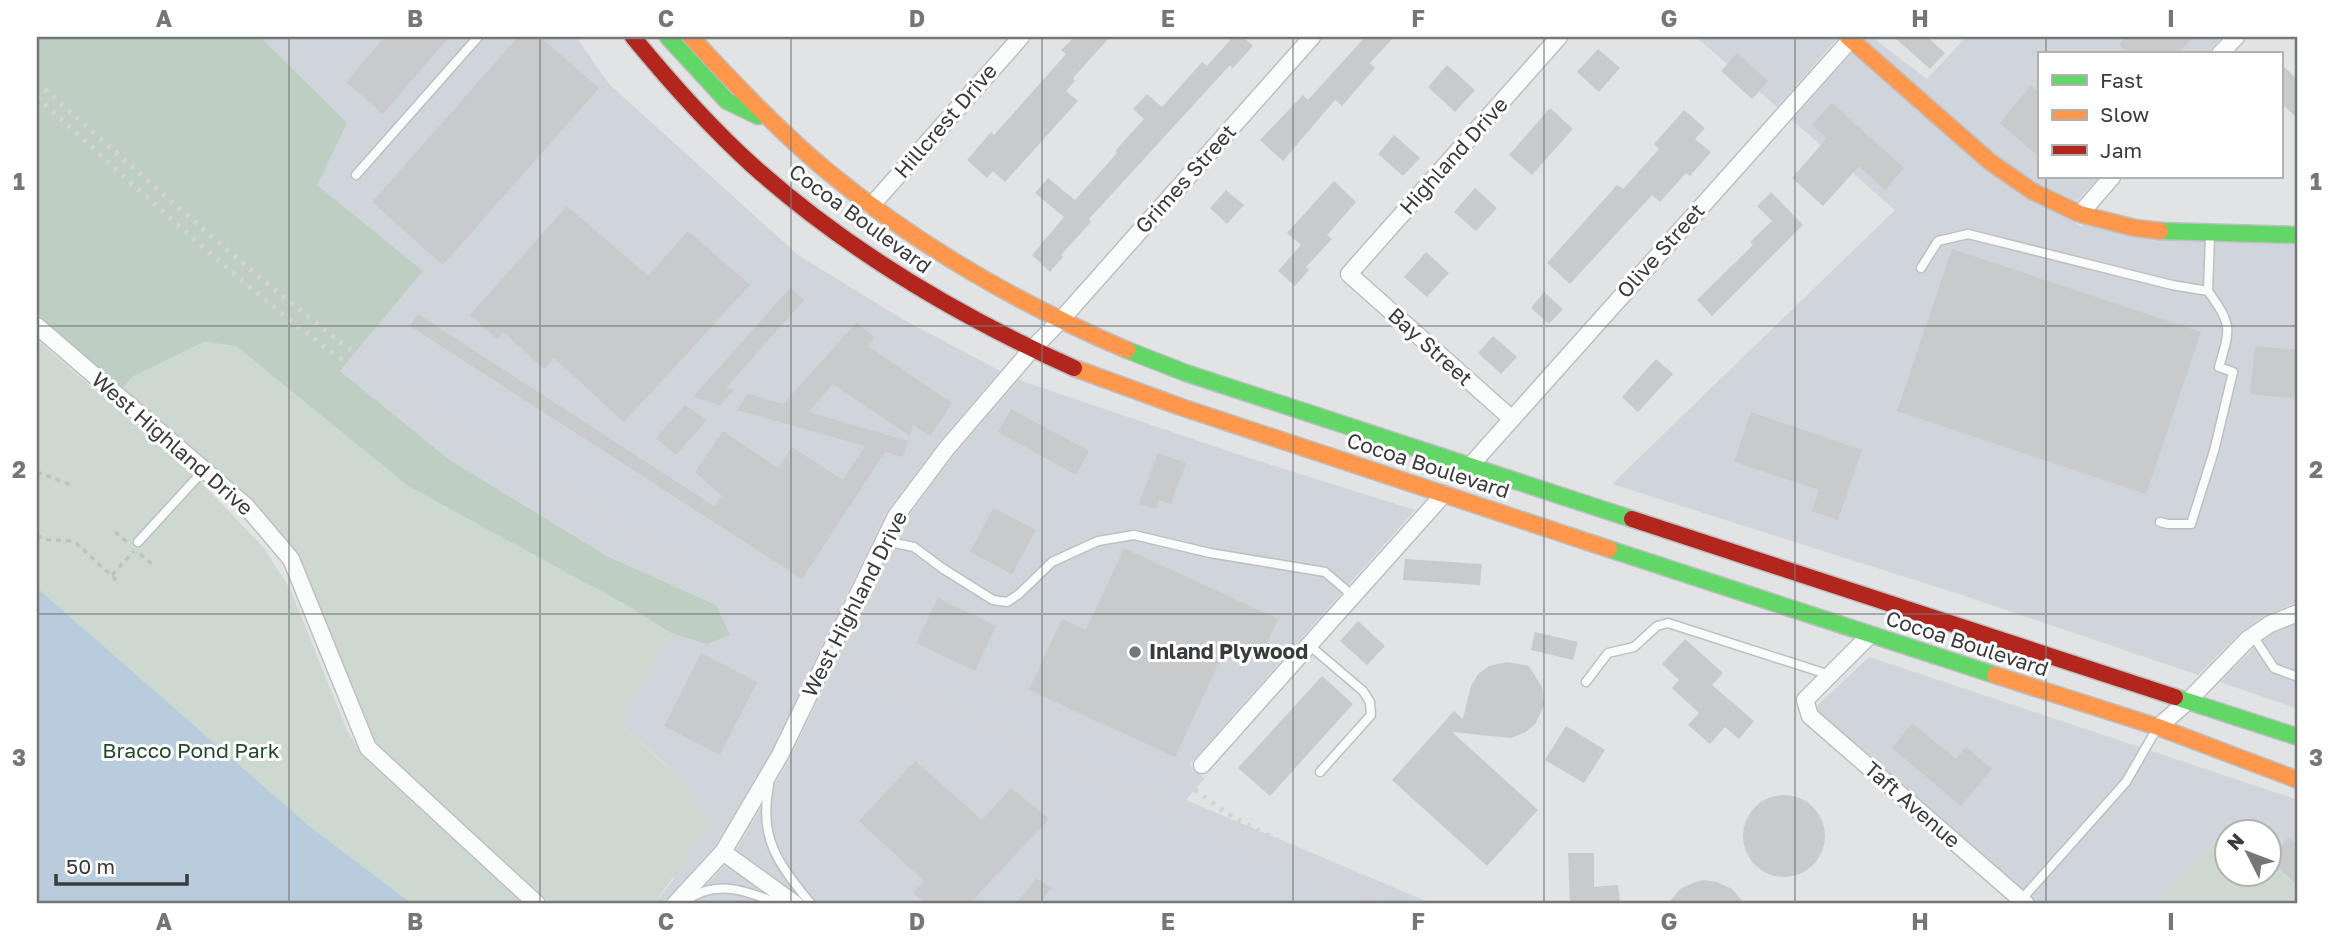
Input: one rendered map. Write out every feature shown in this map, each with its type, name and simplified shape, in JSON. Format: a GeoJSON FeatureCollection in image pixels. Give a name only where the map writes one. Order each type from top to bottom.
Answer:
{"type":"FeatureCollection","features":[{"type":"Feature","properties":{"kind":"main road","name":"Cocoa Boulevard"},"geometry":{"type":"LineString","coordinates":[[633,37],[672,83],[750,163],[829,227],[888,270],[1032,349],[1129,389],[1870,635],[2158,727],[2298,780]]}},
{"type":"Feature","properties":{"kind":"main road"},"geometry":{"type":"LineString","coordinates":[[668,37],[727,101],[774,123]]}},
{"type":"Feature","properties":{"kind":"main road","name":"Cocoa Boulevard"},"geometry":{"type":"LineString","coordinates":[[691,37],[774,123],[827,171],[872,206],[963,267],[1060,321],[1142,357],[2298,737]]}},
{"type":"Feature","properties":{"kind":"main road"},"geometry":{"type":"LineString","coordinates":[[1851,38],[1989,161],[2032,191],[2080,214],[2135,228],[2298,235]]}},
{"type":"Feature","properties":{"kind":"main road"},"geometry":{"type":"LineString","coordinates":[[1252,430],[1298,430],[1338,442]]}},
{"type":"Feature","properties":{"kind":"main road"},"geometry":{"type":"LineString","coordinates":[[1432,472],[1456,472],[1470,466]]}},
{"type":"Feature","properties":{"kind":"main road"},"geometry":{"type":"LineString","coordinates":[[1444,494],[1460,485],[1480,483],[1642,535],[1702,543]]}},
{"type":"Feature","properties":{"kind":"street","name":"Hillcrest Drive"},"geometry":{"type":"LineString","coordinates":[[872,206],[1021,37]]}},
{"type":"Feature","properties":{"kind":"street","name":"Grimes Street"},"geometry":{"type":"LineString","coordinates":[[1060,321],[1312,37]]}},
{"type":"Feature","properties":{"kind":"street","name":"Highland Drive"},"geometry":{"type":"LineString","coordinates":[[1349,274],[1559,37]]}},
{"type":"Feature","properties":{"kind":"street"},"geometry":{"type":"LineString","coordinates":[[2222,52],[2236,37]]}},
{"type":"Feature","properties":{"kind":"street","name":"Olive Street"},"geometry":{"type":"LineString","coordinates":[[1470,466],[1851,38]]}},
{"type":"Feature","properties":{"kind":"street"},"geometry":{"type":"LineString","coordinates":[[2080,214],[2111,178]]}},
{"type":"Feature","properties":{"kind":"street","name":"Bay Street"},"geometry":{"type":"LineString","coordinates":[[1349,274],[1511,419]]}},
{"type":"Feature","properties":{"kind":"street","name":"West Highland Drive"},"geometry":{"type":"LineString","coordinates":[[675,904],[723,852],[780,755],[896,516],[947,448],[1032,349],[1060,321]]}},
{"type":"Feature","properties":{"kind":"street","name":"West Highland Drive"},"geometry":{"type":"LineString","coordinates":[[37,326],[246,506],[291,559],[368,748],[537,904]]}},
{"type":"Feature","properties":{"kind":"street"},"geometry":{"type":"LineString","coordinates":[[1202,765],[1444,494]]}},
{"type":"Feature","properties":{"kind":"street"},"geometry":{"type":"LineString","coordinates":[[2158,727],[2253,636],[2270,624],[2298,613]]}},
{"type":"Feature","properties":{"kind":"street"},"geometry":{"type":"LineString","coordinates":[[1830,675],[1870,635]]}},
{"type":"Feature","properties":{"kind":"street","name":"Taft Avenue"},"geometry":{"type":"LineString","coordinates":[[1830,675],[1805,700],[1810,716],[2023,902]]}},
{"type":"Feature","properties":{"kind":"street"},"geometry":{"type":"LineString","coordinates":[[723,852],[794,904]]}},
{"type":"Feature","properties":{"kind":"lane"},"geometry":{"type":"LineString","coordinates":[[356,175],[478,37]]}},
{"type":"Feature","properties":{"kind":"lane"},"geometry":{"type":"LineString","coordinates":[[2160,522],[2191,524],[2214,451],[2233,372],[2219,368],[2227,341],[2227,318],[2208,291],[2210,233]]}},
{"type":"Feature","properties":{"kind":"lane"},"geometry":{"type":"LineString","coordinates":[[1921,268],[1938,241],[1968,234],[2172,285],[2208,291]]}},
{"type":"Feature","properties":{"kind":"lane"},"geometry":{"type":"LineString","coordinates":[[137,546],[204,470]]}},
{"type":"Feature","properties":{"kind":"lane"},"geometry":{"type":"LineString","coordinates":[[885,541],[914,547],[992,600],[1007,602],[1052,562],[1098,541],[1134,534],[1210,554],[1325,572],[1353,596]]}},
{"type":"Feature","properties":{"kind":"lane"},"geometry":{"type":"LineString","coordinates":[[1586,682],[1608,653],[1634,647],[1657,626],[1668,623],[1830,675]]}},
{"type":"Feature","properties":{"kind":"lane"},"geometry":{"type":"LineString","coordinates":[[2253,636],[2274,668],[2298,677]]}},
{"type":"Feature","properties":{"kind":"lane"},"geometry":{"type":"LineString","coordinates":[[1309,645],[1363,691],[1370,702],[1371,715],[1321,772]]}},
{"type":"Feature","properties":{"kind":"lane"},"geometry":{"type":"LineString","coordinates":[[2023,902],[2126,782],[2158,727]]}},
{"type":"Feature","properties":{"kind":"lane"},"geometry":{"type":"LineString","coordinates":[[780,755],[769,784],[764,808],[769,841],[786,872],[811,904]]}},
{"type":"Feature","properties":{"kind":"lane"},"geometry":{"type":"LineString","coordinates":[[682,904],[710,890],[732,888],[779,904]]}},
{"type":"Feature","properties":{"kind":"path"},"geometry":{"type":"LineString","coordinates":[[37,472],[71,485]]}},
{"type":"Feature","properties":{"kind":"path"},"geometry":{"type":"LineString","coordinates":[[37,535],[48,541],[69,540],[76,543],[116,580]]}},
{"type":"Feature","properties":{"kind":"path"},"geometry":{"type":"LineString","coordinates":[[112,575],[137,546]]}},
{"type":"Feature","properties":{"kind":"shaded area"},"geometry":{"type":"Polygon","coordinates":[[[260,37],[576,37],[609,84],[798,255],[904,320],[1000,371],[940,441],[887,511],[772,750],[715,846],[662,904],[654,904],[674,879],[667,766],[619,723],[671,633],[707,643],[729,635],[716,605],[607,556],[450,460],[340,371],[423,271],[316,185],[260,37]]]}},
{"type":"Feature","properties":{"kind":"shaded area"},"geometry":{"type":"Polygon","coordinates":[[[1696,37],[1834,37],[1837,39],[1777,107],[1696,37]]]}},
{"type":"Feature","properties":{"kind":"shaded area"},"geometry":{"type":"Polygon","coordinates":[[[1872,37],[1927,79],[1966,37],[2222,37],[2209,52],[2038,52],[2038,178],[2098,178],[2076,202],[2036,183],[1994,154],[1864,40],[1872,37]]]}},
{"type":"Feature","properties":{"kind":"shaded area"},"geometry":{"type":"Polygon","coordinates":[[[1852,53],[2081,227],[2084,224],[2298,245],[2298,602],[2264,616],[2241,632],[2198,675],[1962,595],[1612,484],[1895,210],[1792,120],[1852,53]]]}},
{"type":"Feature","properties":{"kind":"shaded area"},"geometry":{"type":"Polygon","coordinates":[[[1019,380],[1240,455],[1415,510],[1189,765],[1204,778],[1214,767],[1186,800],[1433,904],[810,904],[736,850],[789,760],[905,521],[955,454],[1019,380]]]}},
{"type":"Feature","properties":{"kind":"shaded area"},"geometry":{"type":"Polygon","coordinates":[[[2298,623],[2298,709],[2220,682],[2255,647],[2275,632],[2298,623]]]}},
{"type":"Feature","properties":{"kind":"shaded area"},"geometry":{"type":"Polygon","coordinates":[[[1869,657],[2298,800],[2298,887],[2282,873],[2282,818],[2212,818],[2212,845],[2157,904],[2040,904],[1819,712],[1817,706],[1869,657]]]}},
{"type":"Feature","properties":{"kind":"shaded area"},"geometry":{"type":"Polygon","coordinates":[[[725,865],[780,904],[689,904],[725,865]]]}},
{"type":"Feature","properties":{"kind":"green space"},"geometry":{"type":"Polygon","coordinates":[[[37,37],[260,37],[347,123],[317,185],[423,271],[340,371],[450,460],[607,556],[716,605],[730,635],[707,644],[671,633],[628,606],[408,486],[236,346],[204,342],[132,377],[123,388],[37,314],[37,37]]]}},
{"type":"Feature","properties":{"kind":"green space","name":"Bracco Pond Park"},"geometry":{"type":"Polygon","coordinates":[[[37,340],[197,478],[264,548],[290,589],[347,730],[362,756],[523,904],[37,904],[37,340]]]}},
{"type":"Feature","properties":{"kind":"green space"},"geometry":{"type":"Polygon","coordinates":[[[204,342],[236,346],[408,486],[628,606],[671,633],[619,723],[666,766],[713,820],[654,904],[551,904],[376,743],[298,553],[252,499],[123,388],[132,377],[204,342]]]}},
{"type":"Feature","properties":{"kind":"green space"},"geometry":{"type":"Polygon","coordinates":[[[2212,845],[2212,888],[2282,888],[2282,873],[2298,887],[2298,904],[2157,904],[2212,845]]]}},
{"type":"Feature","properties":{"kind":"water"},"geometry":{"type":"Polygon","coordinates":[[[37,588],[309,826],[412,904],[37,904],[37,588]]]}},
{"type":"Feature","properties":{"kind":"building"},"geometry":{"type":"Polygon","coordinates":[[[385,37],[449,37],[383,114],[346,82],[385,37]]]}},
{"type":"Feature","properties":{"kind":"building"},"geometry":{"type":"Polygon","coordinates":[[[518,37],[540,37],[599,88],[443,265],[372,202],[518,37]]]}},
{"type":"Feature","properties":{"kind":"building"},"geometry":{"type":"Polygon","coordinates":[[[1074,37],[1110,37],[1073,78],[1075,81],[1066,91],[1078,101],[1005,182],[993,171],[987,178],[967,160],[991,132],[994,135],[1066,54],[1061,50],[1074,37]]]}},
{"type":"Feature","properties":{"kind":"building"},"geometry":{"type":"Polygon","coordinates":[[[1233,37],[1243,37],[1253,46],[1233,68],[1230,65],[1089,219],[1091,222],[1061,255],[1063,257],[1050,272],[1032,255],[1064,217],[1035,193],[1048,178],[1075,200],[1144,119],[1133,109],[1147,94],[1162,107],[1202,62],[1207,66],[1233,37]]]}},
{"type":"Feature","properties":{"kind":"building"},"geometry":{"type":"Polygon","coordinates":[[[1365,37],[1394,37],[1370,63],[1375,68],[1342,106],[1335,100],[1283,161],[1260,140],[1303,95],[1308,100],[1365,37]]]}},
{"type":"Feature","properties":{"kind":"building"},"geometry":{"type":"Polygon","coordinates":[[[1894,37],[1927,37],[1945,53],[1930,69],[1894,37]]]}},
{"type":"Feature","properties":{"kind":"building"},"geometry":{"type":"Polygon","coordinates":[[[2126,37],[2193,37],[2180,52],[2128,52],[2119,45],[2126,37]]]}},
{"type":"Feature","properties":{"kind":"building"},"geometry":{"type":"Polygon","coordinates":[[[1598,49],[1620,68],[1599,92],[1577,72],[1598,49]]]}},
{"type":"Feature","properties":{"kind":"building"},"geometry":{"type":"Polygon","coordinates":[[[1737,53],[1768,81],[1752,99],[1721,71],[1737,53]]]}},
{"type":"Feature","properties":{"kind":"building"},"geometry":{"type":"Polygon","coordinates":[[[1447,65],[1475,90],[1455,112],[1428,87],[1447,65]]]}},
{"type":"Feature","properties":{"kind":"building"},"geometry":{"type":"Polygon","coordinates":[[[2282,65],[2298,80],[2298,119],[2282,104],[2282,65]]]}},
{"type":"Feature","properties":{"kind":"building"},"geometry":{"type":"Polygon","coordinates":[[[2031,85],[2038,91],[2038,156],[2000,123],[2031,85]]]}},
{"type":"Feature","properties":{"kind":"building"},"geometry":{"type":"Polygon","coordinates":[[[1832,103],[1904,168],[1885,190],[1859,166],[1823,206],[1792,178],[1827,138],[1812,125],[1832,103]]]}},
{"type":"Feature","properties":{"kind":"building"},"geometry":{"type":"Polygon","coordinates":[[[1550,108],[1573,129],[1532,175],[1509,155],[1550,108]]]}},
{"type":"Feature","properties":{"kind":"building"},"geometry":{"type":"Polygon","coordinates":[[[1684,110],[1705,128],[1695,139],[1711,152],[1690,176],[1686,173],[1660,202],[1652,195],[1570,284],[1547,263],[1617,185],[1623,189],[1659,149],[1654,144],[1684,110]]]}},
{"type":"Feature","properties":{"kind":"building"},"geometry":{"type":"Polygon","coordinates":[[[1394,135],[1420,158],[1403,176],[1378,154],[1394,135]]]}},
{"type":"Feature","properties":{"kind":"building"},"geometry":{"type":"Polygon","coordinates":[[[1334,181],[1356,202],[1327,235],[1332,239],[1306,267],[1309,270],[1295,286],[1278,271],[1301,245],[1287,233],[1334,181]]]}},
{"type":"Feature","properties":{"kind":"building"},"geometry":{"type":"Polygon","coordinates":[[[1475,188],[1497,208],[1476,231],[1454,212],[1475,188]]]}},
{"type":"Feature","properties":{"kind":"building"},"geometry":{"type":"Polygon","coordinates":[[[1226,190],[1244,205],[1227,224],[1210,208],[1226,190]]]}},
{"type":"Feature","properties":{"kind":"building"},"geometry":{"type":"Polygon","coordinates":[[[1771,192],[1803,225],[1712,316],[1697,300],[1753,245],[1750,242],[1772,221],[1757,206],[1771,192]]]}},
{"type":"Feature","properties":{"kind":"building"},"geometry":{"type":"Polygon","coordinates":[[[567,206],[648,276],[688,231],[750,285],[624,422],[554,358],[544,369],[503,332],[497,339],[470,315],[567,206]]]}},
{"type":"Feature","properties":{"kind":"building"},"geometry":{"type":"Polygon","coordinates":[[[1952,249],[2201,332],[2146,494],[1897,411],[1952,249]]]}},
{"type":"Feature","properties":{"kind":"building"},"geometry":{"type":"Polygon","coordinates":[[[1426,252],[1449,273],[1427,297],[1404,277],[1426,252]]]}},
{"type":"Feature","properties":{"kind":"building"},"geometry":{"type":"Polygon","coordinates":[[[790,288],[804,300],[726,388],[734,390],[720,405],[693,397],[790,288]]]}},
{"type":"Feature","properties":{"kind":"building"},"geometry":{"type":"Polygon","coordinates":[[[1544,292],[1563,309],[1549,324],[1531,308],[1544,292]]]}},
{"type":"Feature","properties":{"kind":"building"},"geometry":{"type":"Polygon","coordinates":[[[418,314],[714,506],[722,496],[695,472],[723,431],[778,468],[792,447],[843,480],[865,446],[737,410],[748,394],[783,404],[857,322],[875,338],[868,346],[952,403],[930,436],[913,425],[910,436],[833,384],[808,412],[908,441],[903,457],[885,452],[802,579],[410,326],[418,314]]]}},
{"type":"Feature","properties":{"kind":"building"},"geometry":{"type":"Polygon","coordinates":[[[1493,336],[1517,357],[1501,374],[1478,353],[1493,336]]]}},
{"type":"Feature","properties":{"kind":"building"},"geometry":{"type":"Polygon","coordinates":[[[2255,346],[2298,350],[2298,399],[2250,394],[2255,346]]]}},
{"type":"Feature","properties":{"kind":"building"},"geometry":{"type":"Polygon","coordinates":[[[1656,359],[1673,374],[1638,412],[1622,397],[1656,359]]]}},
{"type":"Feature","properties":{"kind":"building"},"geometry":{"type":"Polygon","coordinates":[[[685,405],[707,420],[676,455],[656,438],[685,405]]]}},
{"type":"Feature","properties":{"kind":"building"},"geometry":{"type":"Polygon","coordinates":[[[1011,409],[1089,451],[1076,475],[998,432],[1011,409]]]}},
{"type":"Feature","properties":{"kind":"building"},"geometry":{"type":"Polygon","coordinates":[[[1751,412],[1862,450],[1838,520],[1812,511],[1819,490],[1734,462],[1751,412]]]}},
{"type":"Feature","properties":{"kind":"building"},"geometry":{"type":"Polygon","coordinates":[[[1158,453],[1186,463],[1171,504],[1159,500],[1156,509],[1139,504],[1158,453]]]}},
{"type":"Feature","properties":{"kind":"building"},"geometry":{"type":"Polygon","coordinates":[[[993,508],[1036,530],[1012,574],[970,552],[993,508]]]}},
{"type":"Feature","properties":{"kind":"building","name":"Inland Plywood"},"geometry":{"type":"Polygon","coordinates":[[[1124,548],[1278,619],[1259,660],[1227,645],[1175,757],[1029,690],[1062,619],[1086,630],[1124,548]]]}},
{"type":"Feature","properties":{"kind":"building"},"geometry":{"type":"Polygon","coordinates":[[[1405,559],[1482,564],[1480,585],[1403,580],[1405,559]]]}},
{"type":"Feature","properties":{"kind":"building"},"geometry":{"type":"Polygon","coordinates":[[[938,598],[996,626],[975,671],[916,643],[938,598]]]}},
{"type":"Feature","properties":{"kind":"building"},"geometry":{"type":"Polygon","coordinates":[[[1358,621],[1385,646],[1367,665],[1340,641],[1358,621]]]}},
{"type":"Feature","properties":{"kind":"building"},"geometry":{"type":"Polygon","coordinates":[[[1535,632],[1578,642],[1573,660],[1531,650],[1535,632]]]}},
{"type":"Feature","properties":{"kind":"building"},"geometry":{"type":"Polygon","coordinates":[[[1685,639],[1723,673],[1712,685],[1754,721],[1739,739],[1725,727],[1710,744],[1688,725],[1699,713],[1672,688],[1679,680],[1662,664],[1685,639]]]}},
{"type":"Feature","properties":{"kind":"building"},"geometry":{"type":"Polygon","coordinates":[[[701,653],[757,682],[720,755],[664,726],[701,653]]]}},
{"type":"Feature","properties":{"kind":"building"},"geometry":{"type":"Polygon","coordinates":[[[1507,662],[1529,666],[1542,687],[1544,705],[1536,723],[1526,732],[1511,738],[1452,732],[1538,810],[1487,866],[1392,780],[1454,711],[1463,719],[1471,686],[1478,674],[1489,666],[1507,662]]]}},
{"type":"Feature","properties":{"kind":"building"},"geometry":{"type":"Polygon","coordinates":[[[1322,676],[1353,704],[1270,796],[1238,768],[1322,676]]]}},
{"type":"Feature","properties":{"kind":"building"},"geometry":{"type":"Polygon","coordinates":[[[1912,723],[1956,759],[1966,747],[1992,769],[1961,806],[1892,748],[1912,723]]]}},
{"type":"Feature","properties":{"kind":"building"},"geometry":{"type":"Polygon","coordinates":[[[1566,726],[1605,750],[1584,783],[1545,760],[1566,726]]]}},
{"type":"Feature","properties":{"kind":"building"},"geometry":{"type":"Polygon","coordinates":[[[915,761],[982,820],[1011,788],[1049,819],[969,904],[926,904],[913,893],[924,881],[859,821],[915,761]]]}},
{"type":"Feature","properties":{"kind":"building"},"geometry":{"type":"Polygon","coordinates":[[[1784,795],[1800,798],[1813,807],[1822,820],[1825,836],[1822,852],[1813,865],[1800,874],[1784,877],[1768,874],[1755,865],[1746,852],[1743,836],[1746,820],[1755,807],[1768,798],[1784,795]]]}},
{"type":"Feature","properties":{"kind":"building"},"geometry":{"type":"Polygon","coordinates":[[[2289,837],[2298,846],[2298,886],[2282,871],[2282,845],[2289,837]]]}},
{"type":"Feature","properties":{"kind":"building"},"geometry":{"type":"Polygon","coordinates":[[[1568,853],[1594,853],[1594,887],[1618,885],[1620,904],[1570,904],[1568,853]]]}},
{"type":"Feature","properties":{"kind":"building"},"geometry":{"type":"Polygon","coordinates":[[[1036,878],[1051,888],[1039,904],[1016,904],[1036,878]]]}},
{"type":"Feature","properties":{"kind":"building"},"geometry":{"type":"Polygon","coordinates":[[[1703,880],[1717,882],[1732,889],[1745,904],[1668,904],[1680,889],[1703,880]]]}},
{"type":"Feature","properties":{"kind":"railway"},"geometry":{"type":"LineString","coordinates":[[37,82],[285,298],[388,378],[535,476],[773,614],[935,700],[1063,761],[1381,904]]}},
{"type":"Feature","properties":{"kind":"railway"},"geometry":{"type":"LineString","coordinates":[[37,97],[206,250],[308,334],[430,422],[556,502]]}},
{"type":"Feature","properties":{"kind":"railway"},"geometry":{"type":"LineString","coordinates":[[647,555],[828,656],[949,718]]}},
{"type":"Feature","properties":{"kind":"railway"},"geometry":{"type":"LineString","coordinates":[[924,653],[1126,743],[1156,760],[1223,811],[1341,875]]}},
{"type":"Feature","properties":{"kind":"railway"},"geometry":{"type":"LineString","coordinates":[[1370,888],[1405,904]]}},
{"type":"Feature","properties":{"kind":"traffic: fast"},"geometry":{"type":"LineString","coordinates":[[668,37],[727,101],[758,116]]}},
{"type":"Feature","properties":{"kind":"traffic: fast"},"geometry":{"type":"LineString","coordinates":[[2160,231],[2298,235]]}},
{"type":"Feature","properties":{"kind":"traffic: fast"},"geometry":{"type":"LineString","coordinates":[[1127,350],[1186,373],[1632,519]]}},
{"type":"Feature","properties":{"kind":"traffic: fast"},"geometry":{"type":"LineString","coordinates":[[1609,549],[1995,675]]}},
{"type":"Feature","properties":{"kind":"traffic: fast"},"geometry":{"type":"LineString","coordinates":[[2175,697],[2298,737]]}},
{"type":"Feature","properties":{"kind":"traffic: slow"},"geometry":{"type":"LineString","coordinates":[[691,37],[791,139],[827,171],[897,224],[1009,293],[1127,350]]}},
{"type":"Feature","properties":{"kind":"traffic: slow"},"geometry":{"type":"LineString","coordinates":[[1848,37],[1989,161],[2032,191],[2080,214],[2135,228],[2160,231]]}},
{"type":"Feature","properties":{"kind":"traffic: slow"},"geometry":{"type":"LineString","coordinates":[[1074,368],[1181,407],[1609,549]]}},
{"type":"Feature","properties":{"kind":"traffic: slow"},"geometry":{"type":"LineString","coordinates":[[1995,675],[2158,727],[2298,780]]}},
{"type":"Feature","properties":{"kind":"traffic: jam"},"geometry":{"type":"LineString","coordinates":[[633,37],[690,103],[736,150],[826,225],[865,253],[946,303],[1074,368]]}},
{"type":"Feature","properties":{"kind":"traffic: jam"},"geometry":{"type":"LineString","coordinates":[[1632,519],[2175,697]]}},
{"type":"Feature","properties":{"kind":"place","name":"Inland Plywood"},"geometry":{"type":"Point","coordinates":[1135,652]}}]}
